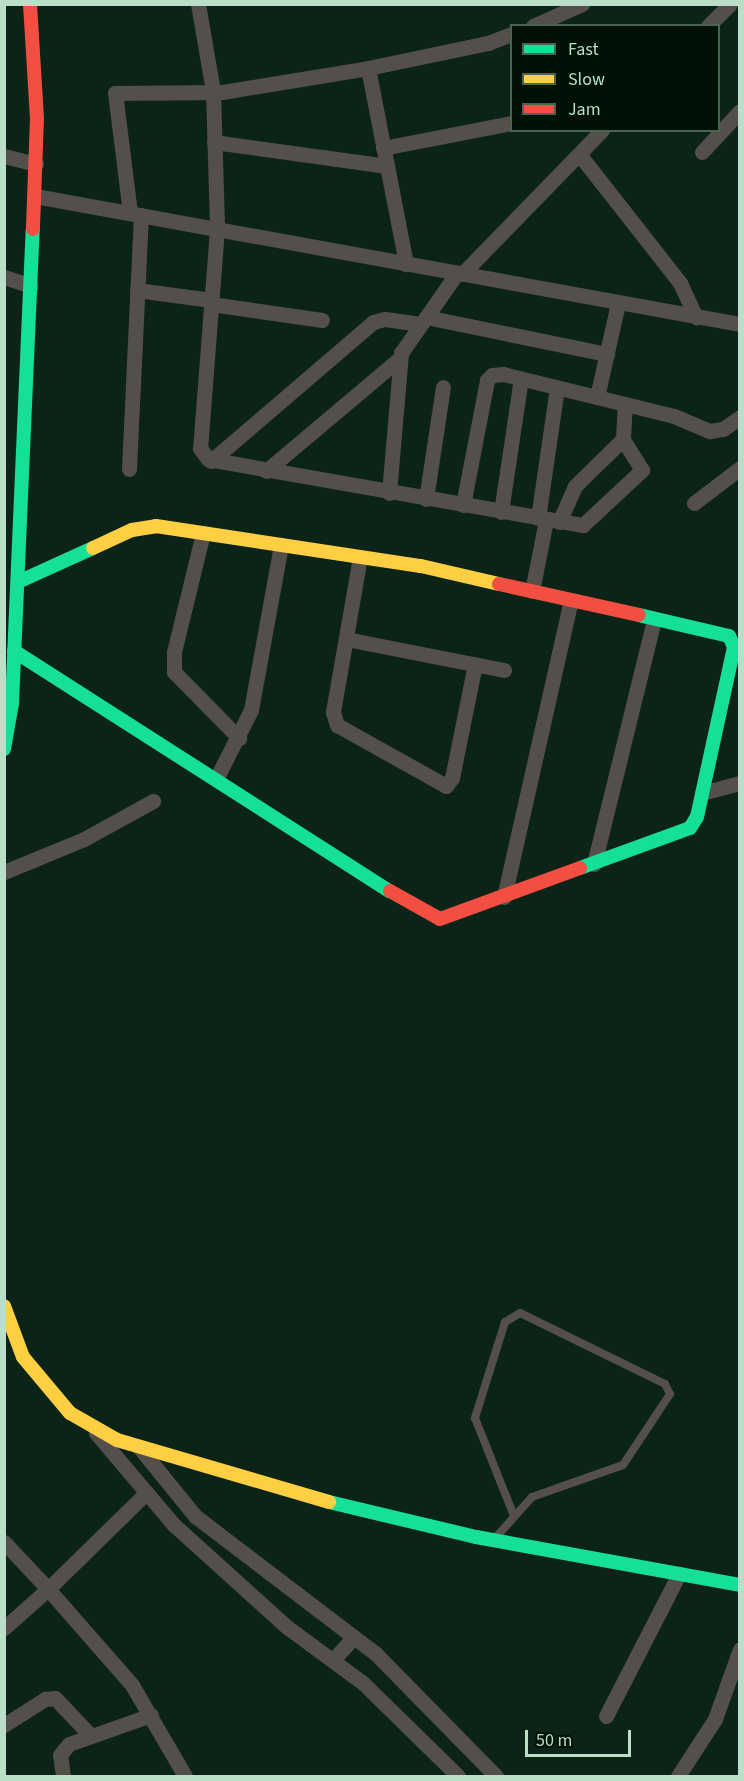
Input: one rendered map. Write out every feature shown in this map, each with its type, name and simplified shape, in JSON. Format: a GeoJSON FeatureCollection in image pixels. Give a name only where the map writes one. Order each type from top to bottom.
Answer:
{"type":"FeatureCollection","features":[{"type":"Feature","properties":{"kind":"street"},"geometry":{"type":"LineString","coordinates":[[4,748],[14,651],[18,582],[12,552],[31,286],[35,196],[37,118],[30,4]]}},
{"type":"Feature","properties":{"kind":"street"},"geometry":{"type":"LineString","coordinates":[[198,4],[213,91],[217,229],[200,448],[211,461],[577,525],[589,522],[640,473],[641,466],[623,439],[625,404]]}},
{"type":"Feature","properties":{"kind":"street"},"geometry":{"type":"LineString","coordinates":[[537,24],[582,4]]}},
{"type":"Feature","properties":{"kind":"street"},"geometry":{"type":"LineString","coordinates":[[710,24],[729,4]]}},
{"type":"Feature","properties":{"kind":"street"},"geometry":{"type":"LineString","coordinates":[[129,469],[137,290],[135,214],[115,93],[213,91],[368,68],[488,43],[510,35]]}},
{"type":"Feature","properties":{"kind":"street"},"geometry":{"type":"LineString","coordinates":[[368,68],[406,264]]}},
{"type":"Feature","properties":{"kind":"street"},"geometry":{"type":"LineString","coordinates":[[702,152],[740,111]]}},
{"type":"Feature","properties":{"kind":"street"},"geometry":{"type":"LineString","coordinates":[[383,148],[510,123]]}},
{"type":"Feature","properties":{"kind":"street"},"geometry":{"type":"LineString","coordinates":[[266,471],[400,358],[423,321],[460,274],[600,132]]}},
{"type":"Feature","properties":{"kind":"street"},"geometry":{"type":"LineString","coordinates":[[214,142],[387,166]]}},
{"type":"Feature","properties":{"kind":"street"},"geometry":{"type":"LineString","coordinates":[[579,154],[680,283],[696,317]]}},
{"type":"Feature","properties":{"kind":"street"},"geometry":{"type":"LineString","coordinates":[[4,156],[36,164]]}},
{"type":"Feature","properties":{"kind":"street"},"geometry":{"type":"LineString","coordinates":[[35,196],[740,324]]}},
{"type":"Feature","properties":{"kind":"street"},"geometry":{"type":"LineString","coordinates":[[4,277],[31,286]]}},
{"type":"Feature","properties":{"kind":"street"},"geometry":{"type":"LineString","coordinates":[[137,290],[322,320]]}},
{"type":"Feature","properties":{"kind":"street"},"geometry":{"type":"LineString","coordinates":[[597,397],[618,303]]}},
{"type":"Feature","properties":{"kind":"street"},"geometry":{"type":"LineString","coordinates":[[211,461],[373,322],[423,321],[607,354]]}},
{"type":"Feature","properties":{"kind":"street"},"geometry":{"type":"LineString","coordinates":[[389,493],[400,358]]}},
{"type":"Feature","properties":{"kind":"street"},"geometry":{"type":"LineString","coordinates":[[463,505],[487,380],[497,373],[674,416],[710,431],[723,429],[740,417]]}},
{"type":"Feature","properties":{"kind":"street"},"geometry":{"type":"LineString","coordinates":[[501,512],[521,378]]}},
{"type":"Feature","properties":{"kind":"street"},"geometry":{"type":"LineString","coordinates":[[426,499],[443,387]]}},
{"type":"Feature","properties":{"kind":"street"},"geometry":{"type":"LineString","coordinates":[[532,591],[548,520],[558,387]]}},
{"type":"Feature","properties":{"kind":"street"},"geometry":{"type":"LineString","coordinates":[[548,520],[575,486],[623,439]]}},
{"type":"Feature","properties":{"kind":"street"},"geometry":{"type":"LineString","coordinates":[[694,503],[740,468]]}},
{"type":"Feature","properties":{"kind":"street"},"geometry":{"type":"LineString","coordinates":[[14,651],[434,918],[446,918],[690,828],[697,817],[735,636],[532,591],[360,557],[203,533],[141,527],[18,582]]}},
{"type":"Feature","properties":{"kind":"street"},"geometry":{"type":"LineString","coordinates":[[203,533],[174,652],[174,672],[239,738]]}},
{"type":"Feature","properties":{"kind":"street"},"geometry":{"type":"LineString","coordinates":[[216,779],[239,738],[251,710],[281,545]]}},
{"type":"Feature","properties":{"kind":"street"},"geometry":{"type":"LineString","coordinates":[[360,557],[333,712],[337,725],[442,786],[452,778],[475,664]]}},
{"type":"Feature","properties":{"kind":"street"},"geometry":{"type":"LineString","coordinates":[[504,897],[571,600]]}},
{"type":"Feature","properties":{"kind":"street"},"geometry":{"type":"LineString","coordinates":[[594,864],[654,619]]}},
{"type":"Feature","properties":{"kind":"street"},"geometry":{"type":"LineString","coordinates":[[346,639],[504,670]]}},
{"type":"Feature","properties":{"kind":"street"},"geometry":{"type":"LineString","coordinates":[[702,794],[740,783]]}},
{"type":"Feature","properties":{"kind":"street"},"geometry":{"type":"LineString","coordinates":[[4,872],[84,839],[153,801]]}},
{"type":"Feature","properties":{"kind":"street"},"geometry":{"type":"LineString","coordinates":[[5,1308],[23,1357],[70,1413],[88,1424],[139,1447],[309,1497],[494,1540],[740,1585]]}},
{"type":"Feature","properties":{"kind":"street"},"geometry":{"type":"LineString","coordinates":[[88,1424],[174,1525],[287,1628],[363,1683],[458,1776]]}},
{"type":"Feature","properties":{"kind":"street"},"geometry":{"type":"LineString","coordinates":[[139,1447],[195,1516],[379,1658],[496,1776]]}},
{"type":"Feature","properties":{"kind":"street"},"geometry":{"type":"LineString","coordinates":[[4,1628],[48,1589],[146,1493]]}},
{"type":"Feature","properties":{"kind":"street"},"geometry":{"type":"LineString","coordinates":[[4,1542],[132,1685],[185,1776]]}},
{"type":"Feature","properties":{"kind":"street"},"geometry":{"type":"LineString","coordinates":[[606,1716],[679,1574]]}},
{"type":"Feature","properties":{"kind":"street"},"geometry":{"type":"LineString","coordinates":[[333,1660],[354,1637]]}},
{"type":"Feature","properties":{"kind":"street"},"geometry":{"type":"LineString","coordinates":[[678,1776],[715,1719],[739,1653]]}},
{"type":"Feature","properties":{"kind":"street"},"geometry":{"type":"LineString","coordinates":[[4,1725],[45,1699],[56,1698],[91,1736]]}},
{"type":"Feature","properties":{"kind":"street"},"geometry":{"type":"LineString","coordinates":[[63,1776],[58,1764],[64,1749],[91,1736],[151,1715]]}},
{"type":"Feature","properties":{"kind":"lane"},"geometry":{"type":"LineString","coordinates":[[494,1540],[532,1497],[622,1466],[670,1394],[665,1384],[520,1313],[505,1322],[475,1418],[514,1516]]}},
{"type":"Feature","properties":{"kind":"traffic: fast"},"geometry":{"type":"LineString","coordinates":[[4,749],[12,703],[33,229]]}},
{"type":"Feature","properties":{"kind":"traffic: fast"},"geometry":{"type":"LineString","coordinates":[[18,582],[93,548]]}},
{"type":"Feature","properties":{"kind":"traffic: fast"},"geometry":{"type":"LineString","coordinates":[[580,868],[690,828],[697,817],[734,647],[729,636],[639,615]]}},
{"type":"Feature","properties":{"kind":"traffic: fast"},"geometry":{"type":"LineString","coordinates":[[14,651],[390,891]]}},
{"type":"Feature","properties":{"kind":"traffic: fast"},"geometry":{"type":"LineString","coordinates":[[329,1502],[476,1537],[740,1585]]}},
{"type":"Feature","properties":{"kind":"traffic: slow"},"geometry":{"type":"LineString","coordinates":[[93,548],[132,530],[156,526],[421,566],[499,584]]}},
{"type":"Feature","properties":{"kind":"traffic: slow"},"geometry":{"type":"LineString","coordinates":[[4,1306],[23,1357],[70,1413],[117,1440],[329,1502]]}},
{"type":"Feature","properties":{"kind":"traffic: jam"},"geometry":{"type":"LineString","coordinates":[[30,4],[37,118],[33,229]]}},
{"type":"Feature","properties":{"kind":"traffic: jam"},"geometry":{"type":"LineString","coordinates":[[499,584],[639,615]]}},
{"type":"Feature","properties":{"kind":"traffic: jam"},"geometry":{"type":"LineString","coordinates":[[390,891],[440,919],[580,868]]}}]}
